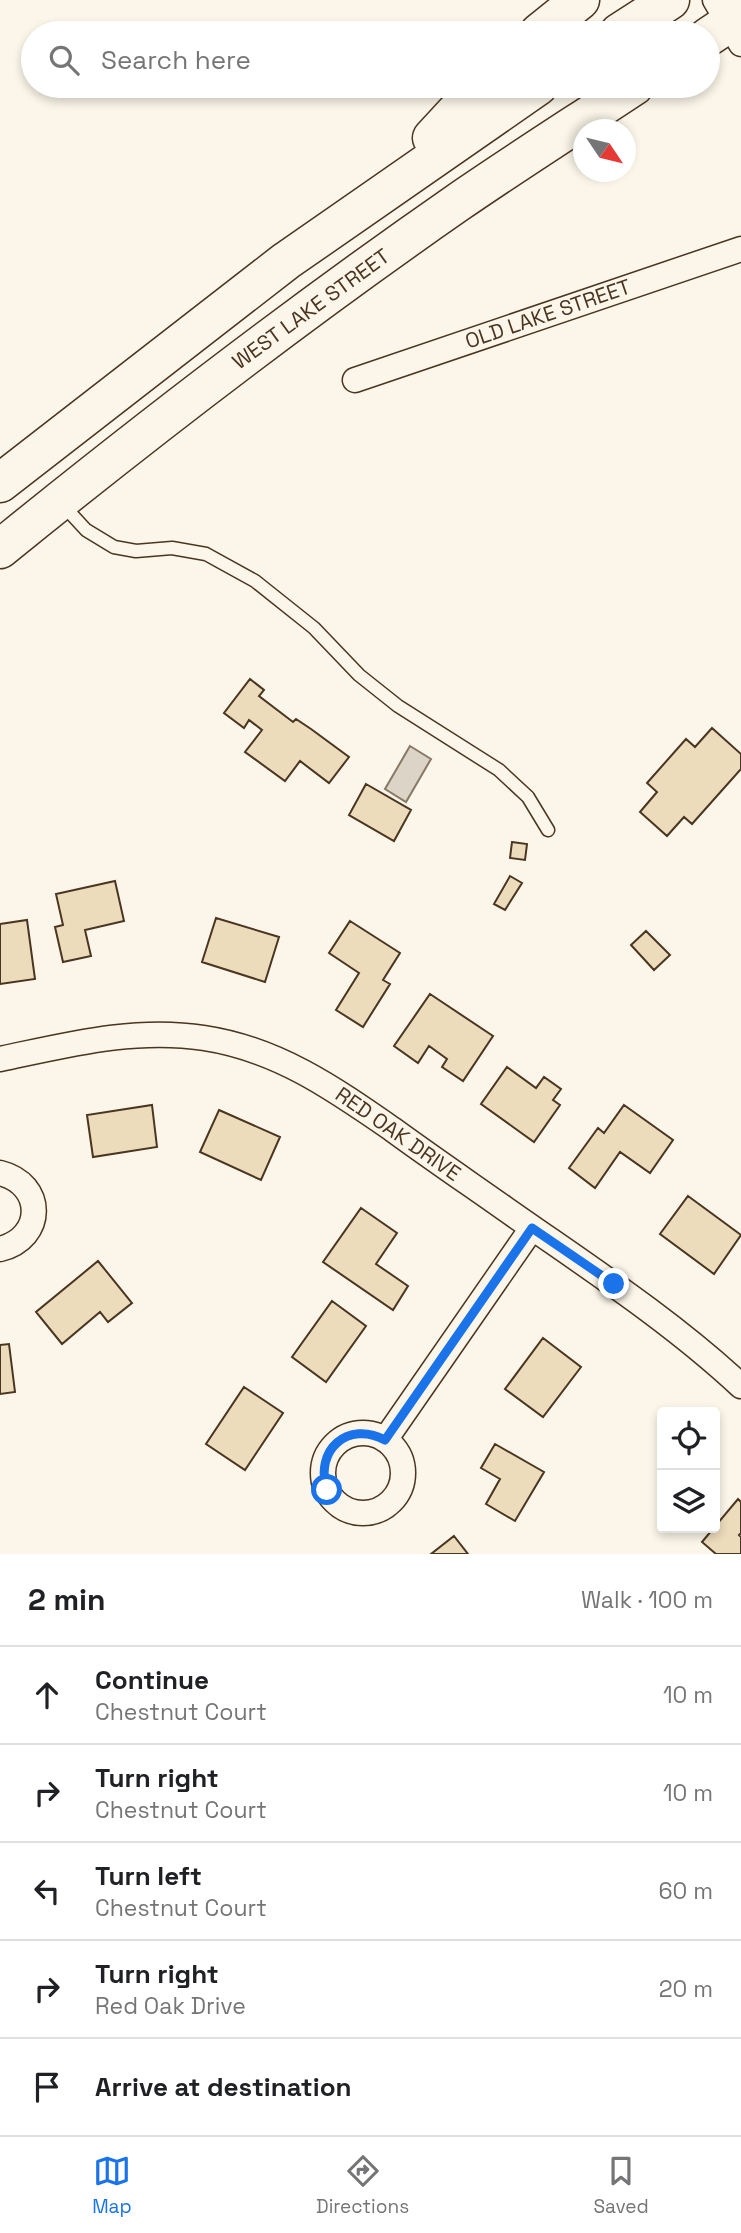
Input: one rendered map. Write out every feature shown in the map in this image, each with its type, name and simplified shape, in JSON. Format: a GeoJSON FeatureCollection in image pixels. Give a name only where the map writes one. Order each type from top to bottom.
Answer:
{"type":"FeatureCollection","features":[{"type":"Feature","properties":{"kind":"highway"},"geometry":{"type":"LineString","coordinates":[[554,21],[580,0]]}},
{"type":"Feature","properties":{"kind":"highway"},"geometry":{"type":"LineString","coordinates":[[638,21],[670,0]]}},
{"type":"Feature","properties":{"kind":"highway"},"geometry":{"type":"LineString","coordinates":[[381,194],[469,98]]}},
{"type":"Feature","properties":{"kind":"highway"},"geometry":{"type":"LineString","coordinates":[[0,483],[286,261],[521,98]]}},
{"type":"Feature","properties":{"kind":"highway","name":"WEST LAKE STREET"},"geometry":{"type":"LineString","coordinates":[[0,549],[180,406],[312,307],[457,203],[616,98]]}},
{"type":"Feature","properties":{"kind":"street","name":"OLD LAKE STREET"},"geometry":{"type":"LineString","coordinates":[[355,380],[741,249]]}},
{"type":"Feature","properties":{"kind":"street","name":"RED OAK DRIVE"},"geometry":{"type":"LineString","coordinates":[[0,1059],[106,1038],[157,1034],[202,1037],[271,1055],[324,1082],[532,1228],[659,1318],[741,1386]]}},
{"type":"Feature","properties":{"kind":"street"},"geometry":{"type":"LineString","coordinates":[[0,1173],[12,1176],[28,1190],[34,1211],[33,1222],[21,1240],[0,1250]]}},
{"type":"Feature","properties":{"kind":"street"},"geometry":{"type":"LineString","coordinates":[[385,1440],[532,1228]]}},
{"type":"Feature","properties":{"kind":"lane"},"geometry":{"type":"LineString","coordinates":[[59,501],[86,530],[114,547],[136,551],[172,548],[206,554],[255,581],[314,628],[359,675],[398,706],[499,770],[528,797],[548,830]]}},
{"type":"Feature","properties":{"kind":"shaded area"},"geometry":{"type":"Polygon","coordinates":[[[410,746],[431,759],[406,802],[385,789],[410,746]]]}},
{"type":"Feature","properties":{"kind":"building"},"geometry":{"type":"Polygon","coordinates":[[[250,679],[264,690],[259,696],[293,722],[296,719],[349,757],[329,783],[300,761],[285,781],[245,752],[262,730],[249,720],[244,728],[224,713],[250,679]]]}},
{"type":"Feature","properties":{"kind":"building"},"geometry":{"type":"Polygon","coordinates":[[[712,728],[741,754],[741,769],[692,824],[684,817],[667,836],[640,812],[657,792],[647,783],[686,739],[695,747],[712,728]]]}},
{"type":"Feature","properties":{"kind":"building"},"geometry":{"type":"Polygon","coordinates":[[[366,784],[411,810],[394,841],[349,815],[366,784]]]}},
{"type":"Feature","properties":{"kind":"building"},"geometry":{"type":"Polygon","coordinates":[[[512,842],[527,844],[525,860],[510,858],[512,842]]]}},
{"type":"Feature","properties":{"kind":"building"},"geometry":{"type":"Polygon","coordinates":[[[510,876],[522,883],[505,910],[494,904],[510,876]]]}},
{"type":"Feature","properties":{"kind":"building"},"geometry":{"type":"Polygon","coordinates":[[[115,881],[124,921],[85,930],[91,956],[63,962],[55,927],[63,925],[56,894],[115,881]]]}},
{"type":"Feature","properties":{"kind":"building"},"geometry":{"type":"Polygon","coordinates":[[[216,918],[279,937],[265,982],[202,962],[216,918]]]}},
{"type":"Feature","properties":{"kind":"building"},"geometry":{"type":"Polygon","coordinates":[[[27,920],[35,979],[0,984],[0,924],[27,920]]]}},
{"type":"Feature","properties":{"kind":"building"},"geometry":{"type":"Polygon","coordinates":[[[350,921],[400,953],[383,980],[390,984],[363,1027],[336,1010],[359,973],[329,953],[350,921]]]}},
{"type":"Feature","properties":{"kind":"building"},"geometry":{"type":"Polygon","coordinates":[[[646,931],[670,955],[654,970],[631,945],[646,931]]]}},
{"type":"Feature","properties":{"kind":"building"},"geometry":{"type":"Polygon","coordinates":[[[430,994],[493,1036],[463,1081],[442,1067],[447,1059],[429,1046],[418,1063],[394,1046],[430,994]]]}},
{"type":"Feature","properties":{"kind":"building"},"geometry":{"type":"Polygon","coordinates":[[[507,1067],[536,1088],[544,1077],[561,1089],[553,1100],[560,1105],[534,1142],[481,1104],[507,1067]]]}},
{"type":"Feature","properties":{"kind":"building"},"geometry":{"type":"Polygon","coordinates":[[[152,1105],[157,1147],[93,1157],[87,1115],[152,1105]]]}},
{"type":"Feature","properties":{"kind":"building"},"geometry":{"type":"Polygon","coordinates":[[[624,1105],[673,1140],[650,1173],[620,1152],[595,1188],[569,1168],[598,1128],[604,1133],[624,1105]]]}},
{"type":"Feature","properties":{"kind":"building"},"geometry":{"type":"Polygon","coordinates":[[[219,1110],[280,1137],[261,1180],[200,1152],[219,1110]]]}},
{"type":"Feature","properties":{"kind":"building"},"geometry":{"type":"Polygon","coordinates":[[[688,1196],[741,1235],[714,1274],[660,1234],[688,1196]]]}},
{"type":"Feature","properties":{"kind":"building"},"geometry":{"type":"Polygon","coordinates":[[[361,1208],[397,1233],[376,1264],[408,1286],[393,1310],[323,1262],[361,1208]]]}},
{"type":"Feature","properties":{"kind":"building"},"geometry":{"type":"Polygon","coordinates":[[[98,1261],[132,1303],[108,1322],[100,1312],[62,1344],[36,1312],[98,1261]]]}},
{"type":"Feature","properties":{"kind":"building"},"geometry":{"type":"Polygon","coordinates":[[[332,1301],[366,1326],[326,1382],[292,1357],[332,1301]]]}},
{"type":"Feature","properties":{"kind":"building"},"geometry":{"type":"Polygon","coordinates":[[[543,1338],[581,1367],[543,1417],[505,1389],[543,1338]]]}},
{"type":"Feature","properties":{"kind":"building"},"geometry":{"type":"Polygon","coordinates":[[[9,1344],[15,1392],[0,1394],[0,1345],[9,1344]]]}},
{"type":"Feature","properties":{"kind":"building"},"geometry":{"type":"Polygon","coordinates":[[[244,1387],[283,1413],[245,1470],[206,1444],[244,1387]]]}},
{"type":"Feature","properties":{"kind":"building"},"geometry":{"type":"Polygon","coordinates":[[[495,1444],[544,1472],[515,1521],[486,1504],[500,1479],[481,1468],[495,1444]]]}},
{"type":"Feature","properties":{"kind":"building"},"geometry":{"type":"Polygon","coordinates":[[[738,1499],[741,1502],[741,1554],[716,1554],[702,1542],[710,1533],[720,1533],[720,1520],[738,1499]]]}},
{"type":"Feature","properties":{"kind":"building"},"geometry":{"type":"Polygon","coordinates":[[[454,1536],[468,1554],[431,1554],[454,1536]]]}},
{"type":"Feature","properties":{"kind":"route"},"geometry":{"type":"LineString","coordinates":[[327,1490],[323,1473],[331,1449],[344,1438],[360,1433],[369,1433],[385,1440],[532,1228],[614,1284]]}}]}
